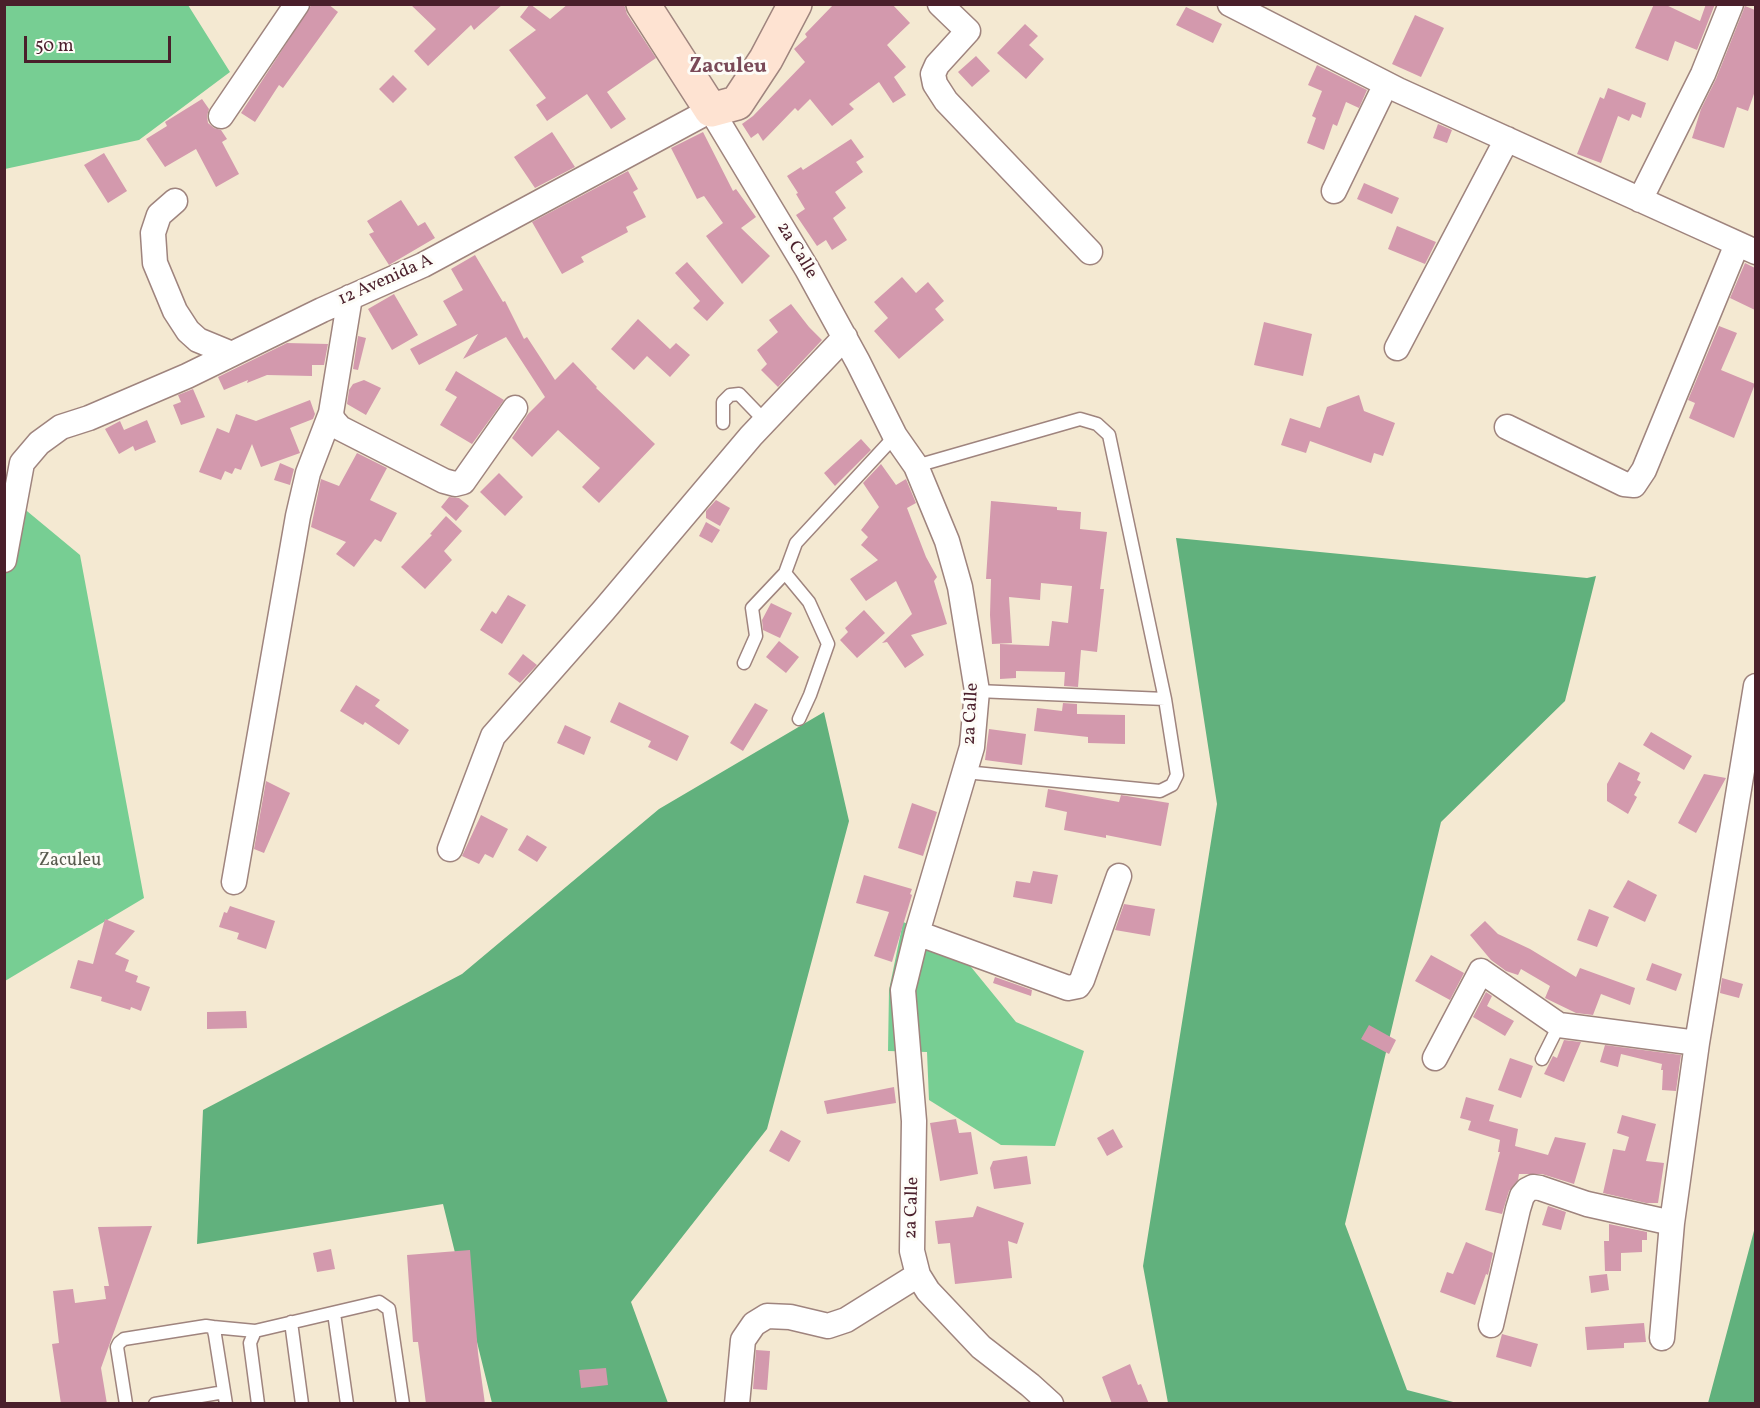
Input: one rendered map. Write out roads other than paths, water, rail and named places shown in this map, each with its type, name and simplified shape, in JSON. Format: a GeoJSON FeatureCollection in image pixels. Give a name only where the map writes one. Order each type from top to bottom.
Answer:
{"type":"FeatureCollection","features":[{"type":"Feature","properties":{"kind":"street"},"geometry":{"type":"LineString","coordinates":[[221,116],[297,4]]}},
{"type":"Feature","properties":{"kind":"street","name":"2a Calle"},"geometry":{"type":"LineString","coordinates":[[643,4],[711,110],[807,269],[845,337],[895,436],[916,466],[947,541],[960,587],[977,692],[972,747],[917,933],[903,990],[914,1121],[912,1251],[918,1275],[928,1291],[981,1347],[1051,1404]]}},
{"type":"Feature","properties":{"kind":"street","name":"12 Avenida A"},"geometry":{"type":"LineString","coordinates":[[4,560],[22,463],[39,443],[60,427],[129,400],[423,265],[711,110],[737,103],[766,59],[795,4]]}},
{"type":"Feature","properties":{"kind":"street"},"geometry":{"type":"LineString","coordinates":[[940,4],[968,31],[937,66],[933,74],[935,84],[946,101],[1090,252]]}},
{"type":"Feature","properties":{"kind":"street"},"geometry":{"type":"LineString","coordinates":[[1230,4],[1386,84],[1746,248],[1644,470],[1634,485],[1624,484],[1507,427]]}},
{"type":"Feature","properties":{"kind":"street"},"geometry":{"type":"LineString","coordinates":[[1640,200],[1703,74],[1731,4]]}},
{"type":"Feature","properties":{"kind":"street"},"geometry":{"type":"LineString","coordinates":[[1334,191],[1386,84]]}},
{"type":"Feature","properties":{"kind":"street"},"geometry":{"type":"LineString","coordinates":[[1397,348],[1507,140]]}},
{"type":"Feature","properties":{"kind":"street"},"geometry":{"type":"LineString","coordinates":[[175,201],[159,215],[153,233],[155,263],[175,311],[188,331],[198,340],[232,354]]}},
{"type":"Feature","properties":{"kind":"street"},"geometry":{"type":"LineString","coordinates":[[234,882],[298,516],[308,473],[331,413],[350,297]]}},
{"type":"Feature","properties":{"kind":"street"},"geometry":{"type":"LineString","coordinates":[[450,849],[493,736],[765,421],[845,337]]}},
{"type":"Feature","properties":{"kind":"street"},"geometry":{"type":"LineString","coordinates":[[331,413],[333,420],[340,428],[444,481],[455,484],[463,482],[515,408]]}},
{"type":"Feature","properties":{"kind":"street"},"geometry":{"type":"LineString","coordinates":[[1662,1338],[1672,1223],[1697,1043],[1755,686]]}},
{"type":"Feature","properties":{"kind":"street"},"geometry":{"type":"LineString","coordinates":[[917,933],[1068,988],[1078,986],[1119,876]]}},
{"type":"Feature","properties":{"kind":"street"},"geometry":{"type":"LineString","coordinates":[[1435,1058],[1481,971],[1559,1025],[1697,1043]]}},
{"type":"Feature","properties":{"kind":"street"},"geometry":{"type":"LineString","coordinates":[[1491,1325],[1518,1209],[1522,1196],[1527,1190],[1533,1187],[1540,1188],[1587,1204],[1672,1223]]}},
{"type":"Feature","properties":{"kind":"street"},"geometry":{"type":"LineString","coordinates":[[737,1404],[743,1340],[754,1324],[767,1316],[790,1317],[828,1326],[846,1320],[918,1275]]}},
{"type":"Feature","properties":{"kind":"lane"},"geometry":{"type":"LineString","coordinates":[[723,423],[723,402],[730,395],[739,394],[765,421]]}},
{"type":"Feature","properties":{"kind":"lane"},"geometry":{"type":"LineString","coordinates":[[916,466],[1080,419],[1097,424],[1109,435],[1165,699],[1177,775],[1172,785],[1160,791],[965,772]]}},
{"type":"Feature","properties":{"kind":"lane"},"geometry":{"type":"LineString","coordinates":[[744,663],[756,636],[752,608],[785,573],[796,543],[895,436]]}},
{"type":"Feature","properties":{"kind":"lane"},"geometry":{"type":"LineString","coordinates":[[785,573],[809,602],[828,644],[799,719]]}},
{"type":"Feature","properties":{"kind":"lane"},"geometry":{"type":"LineString","coordinates":[[977,692],[1165,699]]}},
{"type":"Feature","properties":{"kind":"lane"},"geometry":{"type":"LineString","coordinates":[[1542,1059],[1559,1025]]}},
{"type":"Feature","properties":{"kind":"lane"},"geometry":{"type":"LineString","coordinates":[[126,1404],[117,1347],[124,1339],[206,1326],[255,1331],[379,1302],[389,1309],[403,1404]]}},
{"type":"Feature","properties":{"kind":"lane"},"geometry":{"type":"LineString","coordinates":[[334,1312],[347,1404]]}},
{"type":"Feature","properties":{"kind":"lane"},"geometry":{"type":"LineString","coordinates":[[291,1322],[302,1404]]}},
{"type":"Feature","properties":{"kind":"lane"},"geometry":{"type":"LineString","coordinates":[[155,1404],[225,1398],[213,1328]]}},
{"type":"Feature","properties":{"kind":"lane"},"geometry":{"type":"LineString","coordinates":[[255,1331],[250,1343],[258,1404]]}},
{"type":"Feature","properties":{"kind":"district","name":"Zaculeu"},"geometry":{"type":"Point","coordinates":[728,68]}}]}
